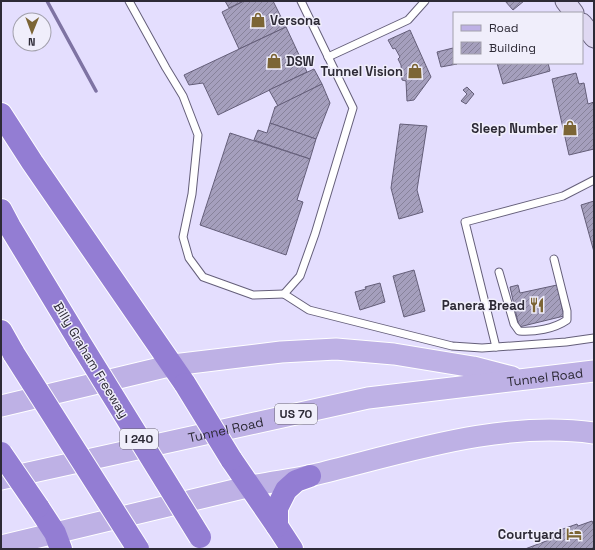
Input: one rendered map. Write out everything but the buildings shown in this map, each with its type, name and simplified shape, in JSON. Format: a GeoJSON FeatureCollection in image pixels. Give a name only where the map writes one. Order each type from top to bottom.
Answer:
{"type":"FeatureCollection","features":[{"type":"Feature","properties":{"kind":"highway"},"geometry":{"type":"LineString","coordinates":[[1,114],[32,162],[173,365],[249,487],[278,526],[292,549]]}},
{"type":"Feature","properties":{"kind":"highway","name":"Billy Graham Freeway"},"geometry":{"type":"LineString","coordinates":[[1,210],[79,341],[204,543]]}},
{"type":"Feature","properties":{"kind":"highway"},"geometry":{"type":"LineString","coordinates":[[1,331],[14,354],[138,549]]}},
{"type":"Feature","properties":{"kind":"highway"},"geometry":{"type":"LineString","coordinates":[[1,453],[38,507],[58,541]]}},
{"type":"Feature","properties":{"kind":"highway"},"geometry":{"type":"LineString","coordinates":[[278,526],[277,508],[286,490],[296,481],[310,476]]}},
{"type":"Feature","properties":{"kind":"main road"},"geometry":{"type":"LineString","coordinates":[[565,1],[573,12]]}},
{"type":"Feature","properties":{"kind":"main road"},"geometry":{"type":"LineString","coordinates":[[583,24],[594,38]]}},
{"type":"Feature","properties":{"kind":"main road"},"geometry":{"type":"LineString","coordinates":[[1,406],[173,365],[281,352],[336,349],[394,354],[433,360],[473,367],[524,380]]}},
{"type":"Feature","properties":{"kind":"main road","name":"Tunnel Road"},"geometry":{"type":"LineString","coordinates":[[1,479],[368,398],[594,371]]}},
{"type":"Feature","properties":{"kind":"main road"},"geometry":{"type":"LineString","coordinates":[[1,546],[58,541],[249,487],[310,476],[470,438],[524,431],[558,430],[594,433]]}},
{"type":"Feature","properties":{"kind":"lane"},"geometry":{"type":"LineString","coordinates":[[129,1],[183,96],[198,135],[192,194],[183,237],[189,258],[203,277],[253,295],[284,294],[309,310],[452,346],[482,348],[566,342],[594,338]]}},
{"type":"Feature","properties":{"kind":"lane"},"geometry":{"type":"LineString","coordinates":[[284,294],[300,276],[315,234],[353,108],[301,1]]}},
{"type":"Feature","properties":{"kind":"lane"},"geometry":{"type":"LineString","coordinates":[[328,57],[408,20],[425,1]]}},
{"type":"Feature","properties":{"kind":"lane"},"geometry":{"type":"LineString","coordinates":[[496,347],[465,222],[563,196],[594,180]]}},
{"type":"Feature","properties":{"kind":"lane"},"geometry":{"type":"LineString","coordinates":[[499,272],[514,324],[519,331],[533,332],[560,325],[567,320],[567,311],[554,259]]}},
{"type":"Feature","properties":{"kind":"waterway"},"geometry":{"type":"LineString","coordinates":[[47,1],[96,91]]}},
{"type":"Feature","properties":{"kind":"place","name":"Versona"},"geometry":{"type":"Point","coordinates":[258,20]}},
{"type":"Feature","properties":{"kind":"place","name":"DSW"},"geometry":{"type":"Point","coordinates":[274,61]}},
{"type":"Feature","properties":{"kind":"place","name":"Tunnel Vision"},"geometry":{"type":"Point","coordinates":[415,71]}},
{"type":"Feature","properties":{"kind":"place","name":"Sleep Number"},"geometry":{"type":"Point","coordinates":[570,128]}},
{"type":"Feature","properties":{"kind":"place","name":"Panera Bread"},"geometry":{"type":"Point","coordinates":[537,305]}},
{"type":"Feature","properties":{"kind":"place","name":"Courtyard"},"geometry":{"type":"Point","coordinates":[574,534]}}]}
